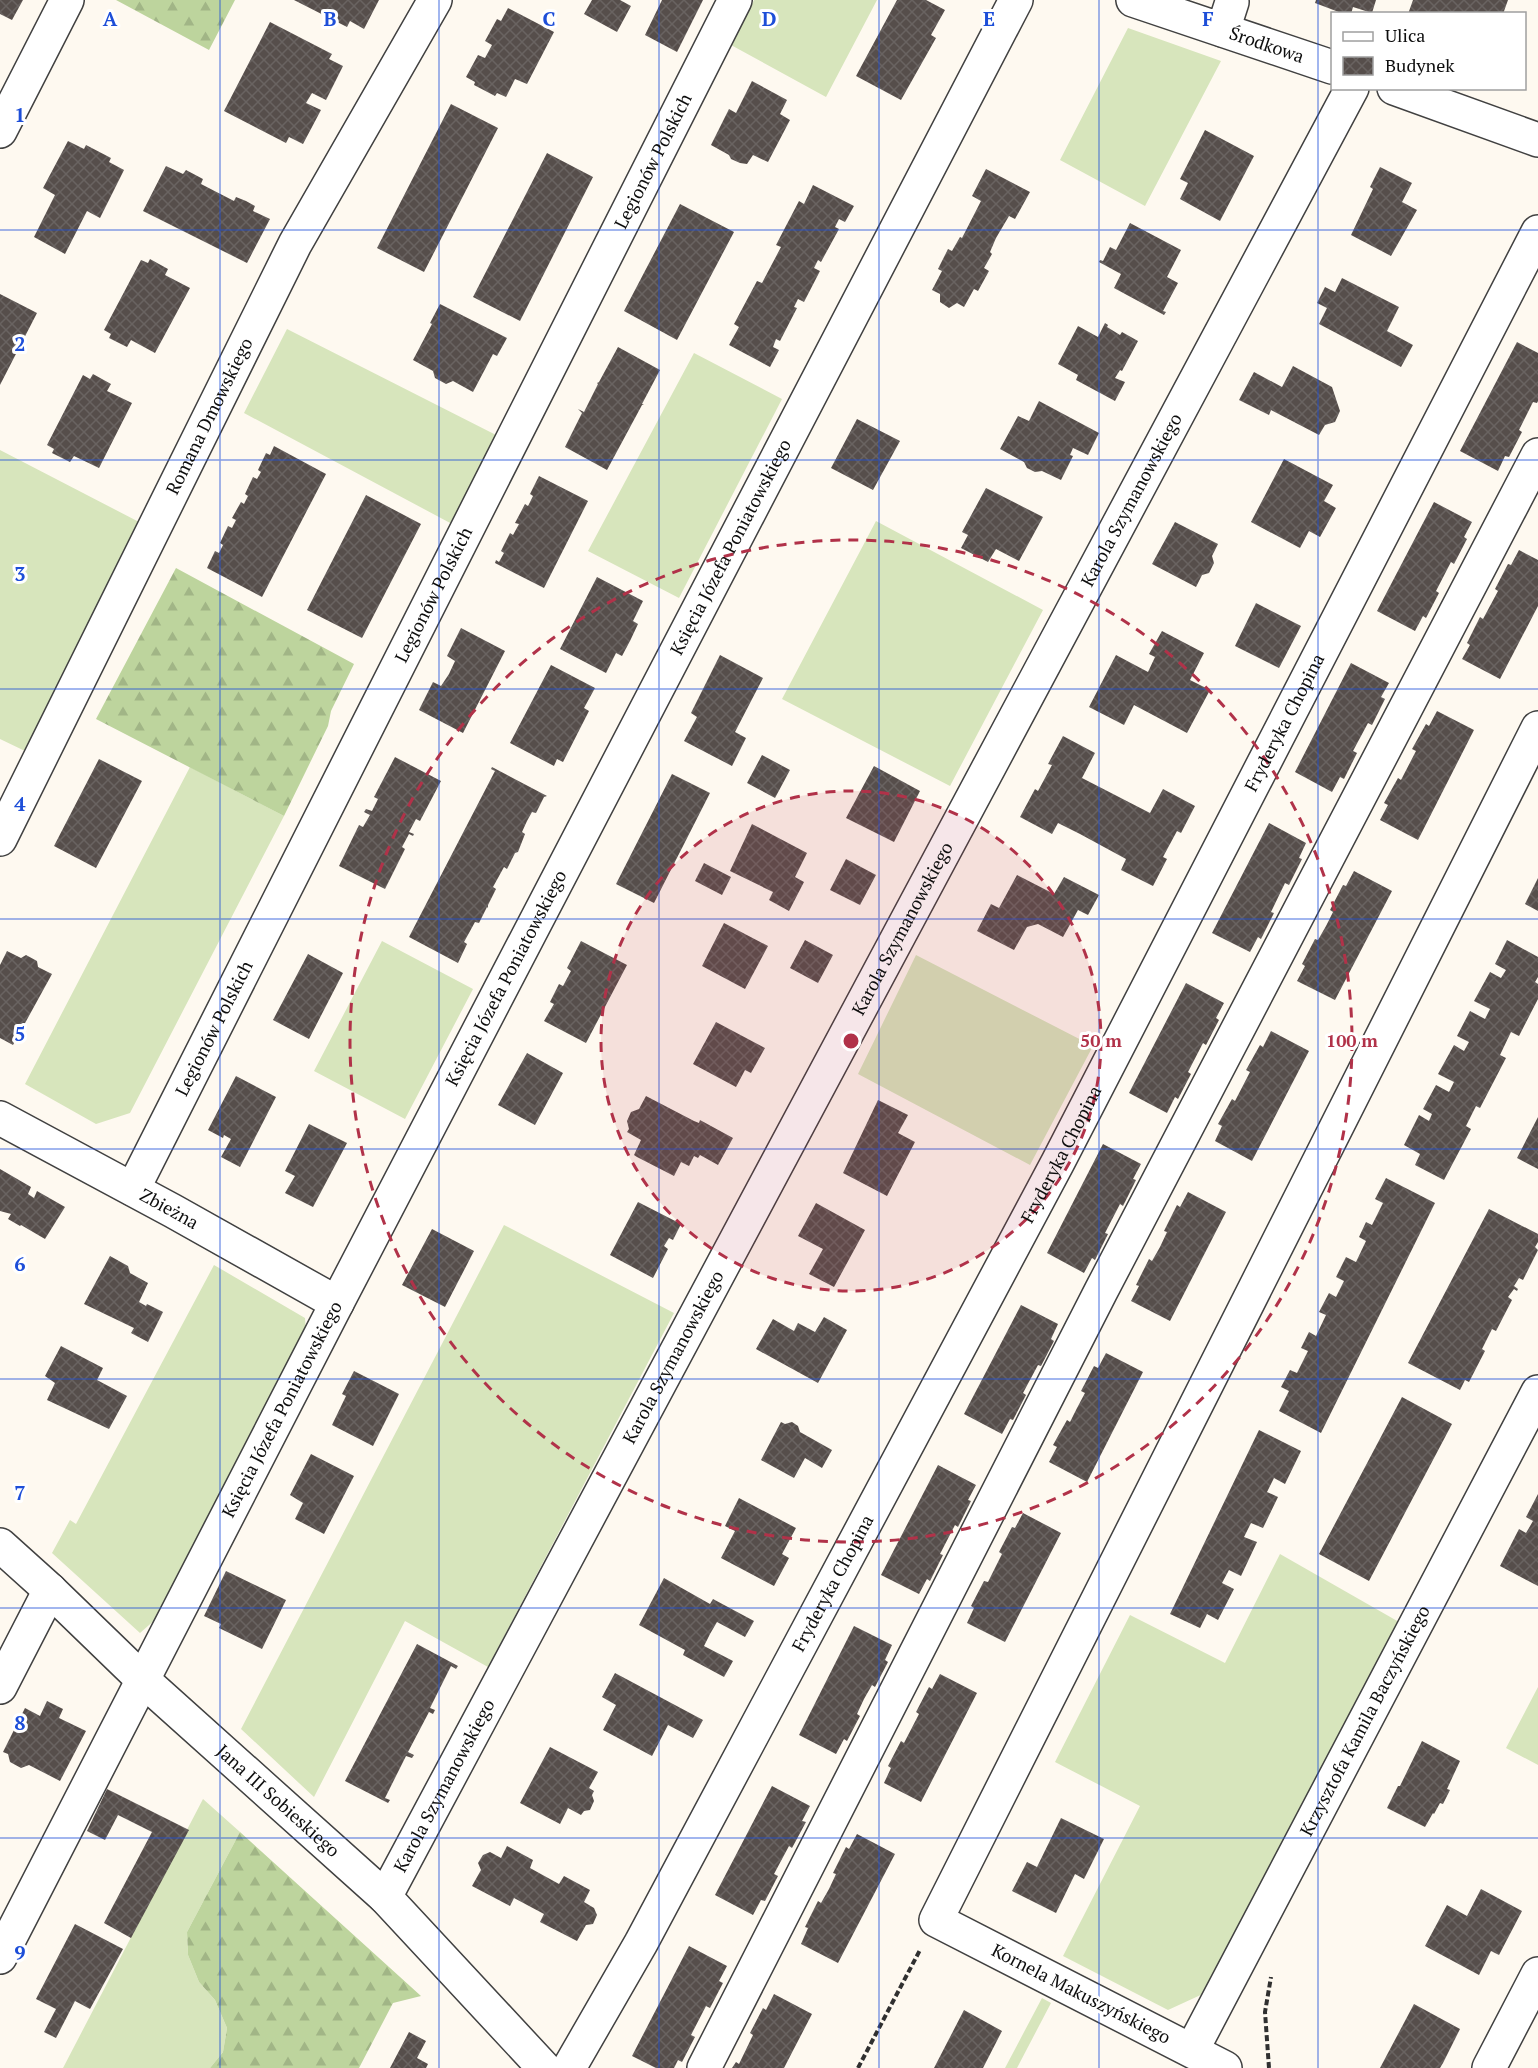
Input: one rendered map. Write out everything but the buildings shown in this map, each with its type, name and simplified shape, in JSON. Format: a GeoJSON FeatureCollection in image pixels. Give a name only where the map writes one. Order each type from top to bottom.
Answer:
{"type":"FeatureCollection","features":[{"type":"Feature","properties":{"kind":"street"},"geometry":{"type":"LineString","coordinates":[[0,131],[67,0]]}},
{"type":"Feature","properties":{"kind":"street","name":"Romana Dmowskiego"},"geometry":{"type":"LineString","coordinates":[[0,838],[295,244],[435,0]]}},
{"type":"Feature","properties":{"kind":"street","name":"Legionów Polskich"},"geometry":{"type":"LineString","coordinates":[[133,1190],[735,0]]}},
{"type":"Feature","properties":{"kind":"street","name":"Księcia Józefa Poniatowskiego"},"geometry":{"type":"LineString","coordinates":[[0,1957],[337,1303],[1016,0]]}},
{"type":"Feature","properties":{"kind":"street","name":"Środkowa"},"geometry":{"type":"LineString","coordinates":[[1137,1],[1228,16],[1331,67]]}},
{"type":"Feature","properties":{"kind":"street","name":"Karola Szymanowskiego"},"geometry":{"type":"LineString","coordinates":[[386,1897],[1351,90]]}},
{"type":"Feature","properties":{"kind":"street"},"geometry":{"type":"LineString","coordinates":[[1400,90],[1538,140]]}},
{"type":"Feature","properties":{"kind":"street","name":"Fryderyka Chopina"},"geometry":{"type":"LineString","coordinates":[[570,2068],[646,1932],[1058,1162],[1538,232]]}},
{"type":"Feature","properties":{"kind":"street"},"geometry":{"type":"LineString","coordinates":[[704,2068],[1101,1292],[1538,455]]}},
{"type":"Feature","properties":{"kind":"street"},"geometry":{"type":"LineString","coordinates":[[936,1920],[1538,728]]}},
{"type":"Feature","properties":{"kind":"street","name":"Zbieżna"},"geometry":{"type":"LineString","coordinates":[[0,1119],[337,1303]]}},
{"type":"Feature","properties":{"kind":"street","name":"Krzysztofa Kamila Baczyńskiego"},"geometry":{"type":"LineString","coordinates":[[1192,2050],[1538,1392]]}},
{"type":"Feature","properties":{"kind":"street","name":"Jana III Sobieskiego"},"geometry":{"type":"LineString","coordinates":[[0,1545],[50,1590],[142,1680],[386,1897],[544,2068]]}},
{"type":"Feature","properties":{"kind":"street"},"geometry":{"type":"LineString","coordinates":[[0,1687],[50,1590]]}},
{"type":"Feature","properties":{"kind":"street","name":"Kornela Makuszyńskiego"},"geometry":{"type":"LineString","coordinates":[[936,1920],[1226,2068]]}},
{"type":"Feature","properties":{"kind":"street"},"geometry":{"type":"LineString","coordinates":[[1490,2068],[1538,1974]]}},
{"type":"Feature","properties":{"kind":"path"},"geometry":{"type":"LineString","coordinates":[[858,2068],[936,1920]]}},
{"type":"Feature","properties":{"kind":"green space"},"geometry":{"type":"Polygon","coordinates":[[[116,0],[235,0],[209,50],[116,0]]]}},
{"type":"Feature","properties":{"kind":"green space"},"geometry":{"type":"Polygon","coordinates":[[[754,0],[877,0],[826,97],[731,45],[754,0]]]}},
{"type":"Feature","properties":{"kind":"green space"},"geometry":{"type":"Polygon","coordinates":[[[1128,28],[1221,61],[1145,206],[1060,160],[1128,28]]]}},
{"type":"Feature","properties":{"kind":"green space"},"geometry":{"type":"Polygon","coordinates":[[[287,329],[498,436],[452,524],[244,413],[287,329]]]}},
{"type":"Feature","properties":{"kind":"green space"},"geometry":{"type":"Polygon","coordinates":[[[694,353],[782,399],[679,598],[588,551],[694,353]]]}},
{"type":"Feature","properties":{"kind":"green space"},"geometry":{"type":"Polygon","coordinates":[[[0,450],[141,523],[25,751],[0,739],[0,450]]]}},
{"type":"Feature","properties":{"kind":"green space"},"geometry":{"type":"Polygon","coordinates":[[[876,521],[1043,610],[950,786],[782,699],[876,521]]]}},
{"type":"Feature","properties":{"kind":"green space"},"geometry":{"type":"Polygon","coordinates":[[[176,568],[354,664],[331,711],[328,726],[284,816],[96,719],[176,568]]]}},
{"type":"Feature","properties":{"kind":"green space"},"geometry":{"type":"Polygon","coordinates":[[[190,767],[284,816],[130,1113],[96,1124],[25,1084],[190,767]]]}},
{"type":"Feature","properties":{"kind":"green space"},"geometry":{"type":"Polygon","coordinates":[[[382,941],[473,989],[405,1119],[314,1071],[382,941]]]}},
{"type":"Feature","properties":{"kind":"green space"},"geometry":{"type":"Polygon","coordinates":[[[916,955],[1093,1046],[1030,1165],[858,1074],[916,955]]]}},
{"type":"Feature","properties":{"kind":"green space"},"geometry":{"type":"Polygon","coordinates":[[[504,1225],[674,1313],[488,1667],[405,1621],[314,1797],[241,1729],[504,1225]]]}},
{"type":"Feature","properties":{"kind":"green space"},"geometry":{"type":"Polygon","coordinates":[[[214,1265],[305,1318],[306,1333],[157,1618],[140,1633],[52,1553],[70,1520],[76,1524],[214,1265]]]}},
{"type":"Feature","properties":{"kind":"green space"},"geometry":{"type":"Polygon","coordinates":[[[1280,1554],[1399,1622],[1205,1993],[1168,2010],[1063,1956],[1140,1806],[1055,1762],[1130,1615],[1225,1663],[1280,1554]]]}},
{"type":"Feature","properties":{"kind":"green space"},"geometry":{"type":"Polygon","coordinates":[[[1538,1687],[1538,1765],[1506,1748],[1538,1687]]]}},
{"type":"Feature","properties":{"kind":"green space"},"geometry":{"type":"Polygon","coordinates":[[[203,1799],[240,1832],[187,1932],[188,1955],[199,1982],[215,2000],[227,2028],[223,2052],[210,2068],[63,2068],[203,1799]]]}},
{"type":"Feature","properties":{"kind":"green space"},"geometry":{"type":"Polygon","coordinates":[[[240,1832],[421,1996],[393,2003],[359,2068],[210,2068],[223,2052],[227,2028],[215,2000],[199,1982],[188,1955],[187,1932],[240,1832]]]}},
{"type":"Feature","properties":{"kind":"green space"},"geometry":{"type":"Polygon","coordinates":[[[1042,1998],[1051,2003],[1017,2068],[1005,2068],[1042,1998]]]}}]}
